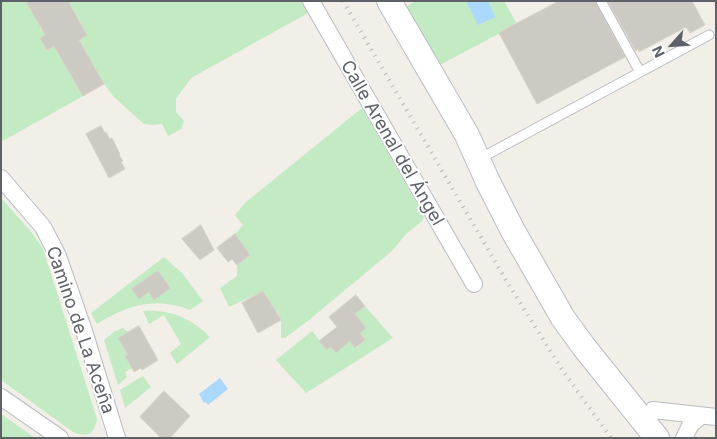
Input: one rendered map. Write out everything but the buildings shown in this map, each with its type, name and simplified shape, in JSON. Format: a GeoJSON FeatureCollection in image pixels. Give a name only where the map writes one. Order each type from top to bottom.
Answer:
{"type":"FeatureCollection","features":[{"type":"Feature","properties":{"kind":"street","name":"Calle Arenal del Ángel"},"geometry":{"type":"LineString","coordinates":[[311,1],[474,284]]}},
{"type":"Feature","properties":{"kind":"street"},"geometry":{"type":"LineString","coordinates":[[389,1],[467,135],[488,182],[534,269],[563,318],[657,438]]}},
{"type":"Feature","properties":{"kind":"street"},"geometry":{"type":"LineString","coordinates":[[478,159],[494,177],[563,296],[591,336],[675,438]]}},
{"type":"Feature","properties":{"kind":"street","name":"Camino de La Aceña"},"geometry":{"type":"LineString","coordinates":[[1,178],[42,227],[58,256],[111,433]]}},
{"type":"Feature","properties":{"kind":"street"},"geometry":{"type":"LineString","coordinates":[[584,347],[599,357],[667,438]]}},
{"type":"Feature","properties":{"kind":"street"},"geometry":{"type":"LineString","coordinates":[[1,398],[60,438]]}},
{"type":"Feature","properties":{"kind":"street"},"geometry":{"type":"LineString","coordinates":[[653,410],[709,417]]}},
{"type":"Feature","properties":{"kind":"street"},"geometry":{"type":"LineString","coordinates":[[684,438],[691,424],[709,417]]}},
{"type":"Feature","properties":{"kind":"lane"},"geometry":{"type":"LineString","coordinates":[[601,1],[640,72]]}},
{"type":"Feature","properties":{"kind":"lane"},"geometry":{"type":"LineString","coordinates":[[478,159],[709,35]]}},
{"type":"Feature","properties":{"kind":"green space"},"geometry":{"type":"Polygon","coordinates":[[[1,1],[26,1],[45,35],[40,38],[47,50],[54,46],[83,96],[1,142],[1,1]]]}},
{"type":"Feature","properties":{"kind":"green space"},"geometry":{"type":"Polygon","coordinates":[[[68,1],[301,1],[308,13],[191,78],[176,99],[176,112],[184,121],[181,129],[168,136],[162,124],[144,124],[114,97],[104,84],[79,40],[87,34],[68,1]]]}},
{"type":"Feature","properties":{"kind":"green space"},"geometry":{"type":"Polygon","coordinates":[[[416,1],[504,1],[517,24],[438,66],[405,7],[416,1]]]}},
{"type":"Feature","properties":{"kind":"green space"},"geometry":{"type":"Polygon","coordinates":[[[362,108],[424,216],[422,221],[406,234],[392,251],[309,320],[285,338],[281,338],[281,320],[263,291],[229,307],[220,288],[237,276],[237,265],[250,255],[235,234],[243,225],[235,215],[246,202],[362,108]]]}},
{"type":"Feature","properties":{"kind":"green space"},"geometry":{"type":"Polygon","coordinates":[[[1,198],[32,233],[43,249],[97,419],[90,433],[83,435],[73,432],[1,380],[1,198]]]}},
{"type":"Feature","properties":{"kind":"green space"},"geometry":{"type":"Polygon","coordinates":[[[164,257],[182,273],[203,301],[190,310],[166,304],[142,305],[119,312],[97,324],[91,313],[164,257]]]}},
{"type":"Feature","properties":{"kind":"green space"},"geometry":{"type":"Polygon","coordinates":[[[365,306],[393,338],[306,393],[276,360],[312,331],[327,350],[331,347],[336,353],[350,341],[356,348],[365,340],[360,333],[366,328],[355,314],[365,306]]]}},
{"type":"Feature","properties":{"kind":"green space"},"geometry":{"type":"Polygon","coordinates":[[[143,311],[171,313],[180,316],[196,325],[210,337],[177,364],[170,353],[181,344],[164,315],[149,324],[143,311]]]}},
{"type":"Feature","properties":{"kind":"green space"},"geometry":{"type":"Polygon","coordinates":[[[123,328],[128,332],[118,338],[128,355],[125,356],[132,368],[125,372],[127,377],[118,385],[104,340],[115,331],[123,328]]]}},
{"type":"Feature","properties":{"kind":"green space"},"geometry":{"type":"Polygon","coordinates":[[[143,376],[151,387],[125,408],[120,390],[143,376]]]}},
{"type":"Feature","properties":{"kind":"green space"},"geometry":{"type":"Polygon","coordinates":[[[1,414],[35,438],[1,438],[1,414]]]}},
{"type":"Feature","properties":{"kind":"water"},"geometry":{"type":"Polygon","coordinates":[[[466,1],[488,1],[495,17],[478,25],[466,1]]]}},
{"type":"Feature","properties":{"kind":"water"},"geometry":{"type":"Polygon","coordinates":[[[220,378],[228,389],[208,405],[206,402],[204,403],[199,394],[220,378]]]}},
{"type":"Feature","properties":{"kind":"railway"},"geometry":{"type":"LineString","coordinates":[[343,1],[507,282],[563,371],[611,438]]}}]}
